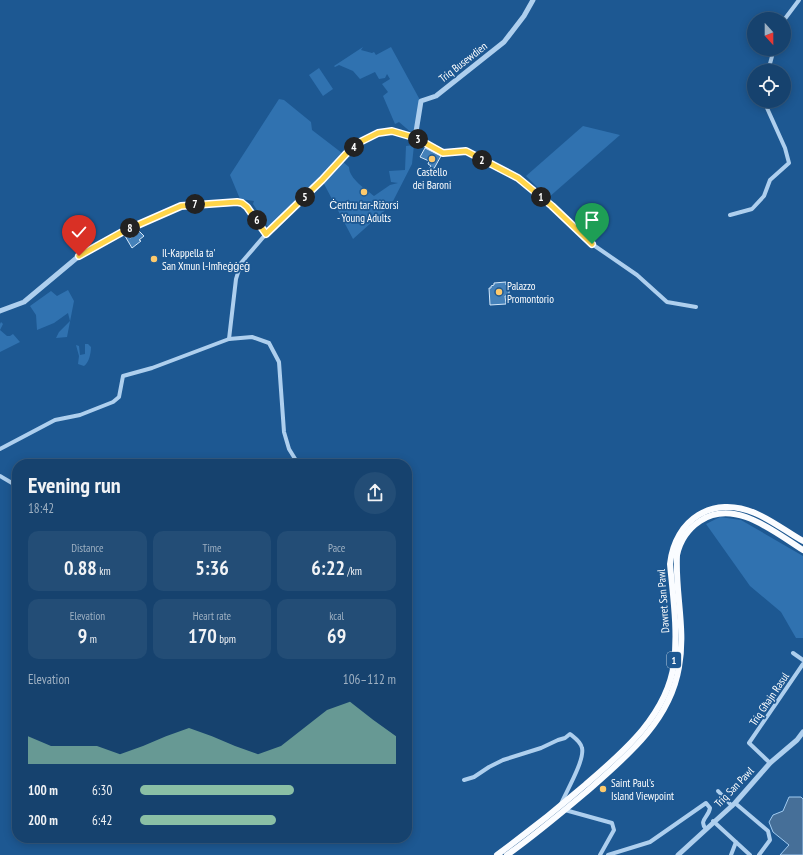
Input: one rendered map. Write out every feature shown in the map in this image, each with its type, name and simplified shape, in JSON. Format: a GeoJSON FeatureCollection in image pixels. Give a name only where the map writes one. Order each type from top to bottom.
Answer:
{"type":"FeatureCollection","features":[{"type":"Feature","properties":{"kind":"highway","name":"Dawret San Pawl"},"geometry":{"type":"LineString","coordinates":[[497,855],[562,809],[632,742],[648,724],[662,698],[674,665],[676,631],[670,564],[674,543],[684,526],[691,519],[709,509],[724,506],[737,507],[755,512],[803,541]]}},
{"type":"Feature","properties":{"kind":"highway","name":"Dawret San Pawl"},"geometry":{"type":"LineString","coordinates":[[507,855],[640,744],[652,728],[666,704],[679,668],[682,633],[677,555],[679,545],[689,530],[695,524],[710,515],[736,513],[755,521],[803,550]]}},
{"type":"Feature","properties":{"kind":"street","name":"Triq Busewdien"},"geometry":{"type":"LineString","coordinates":[[416,138],[421,101],[436,96],[504,42],[524,16],[533,0]]}},
{"type":"Feature","properties":{"kind":"street"},"geometry":{"type":"LineString","coordinates":[[790,12],[800,0]]}},
{"type":"Feature","properties":{"kind":"street"},"geometry":{"type":"LineString","coordinates":[[730,215],[752,209],[764,196],[770,180],[789,163],[785,148],[766,108]]}},
{"type":"Feature","properties":{"kind":"street"},"geometry":{"type":"LineString","coordinates":[[229,339],[236,279],[241,263],[266,234],[358,143],[372,136],[388,132],[396,132],[416,138],[443,153],[466,151],[518,178],[552,206],[592,244],[637,275],[667,302],[696,307]]}},
{"type":"Feature","properties":{"kind":"street"},"geometry":{"type":"LineString","coordinates":[[0,311],[24,302],[79,256],[138,224],[181,206],[240,202],[247,207],[266,234]]}},
{"type":"Feature","properties":{"kind":"street"},"geometry":{"type":"LineString","coordinates":[[0,449],[55,420],[80,415],[113,402],[119,397],[123,376],[128,373],[152,368],[229,339],[252,337],[269,343],[279,362],[284,432],[289,449],[296,459]]}},
{"type":"Feature","properties":{"kind":"street"},"geometry":{"type":"LineString","coordinates":[[0,476],[12,483]]}},
{"type":"Feature","properties":{"kind":"street"},"geometry":{"type":"LineString","coordinates":[[793,653],[803,660]]}},
{"type":"Feature","properties":{"kind":"street","name":"Triq Għajn Rasul"},"geometry":{"type":"LineString","coordinates":[[770,763],[749,743],[803,664]]}},
{"type":"Feature","properties":{"kind":"street","name":"Triq San Pawl"},"geometry":{"type":"LineString","coordinates":[[678,855],[734,804],[770,763],[797,740],[803,732]]}},
{"type":"Feature","properties":{"kind":"street"},"geometry":{"type":"LineString","coordinates":[[464,780],[503,760],[541,748],[565,738],[570,734],[577,739],[582,746],[583,751],[562,809],[612,823],[614,830],[600,855]]}},
{"type":"Feature","properties":{"kind":"street"},"geometry":{"type":"LineString","coordinates":[[718,791],[768,831],[770,840],[759,855]]}},
{"type":"Feature","properties":{"kind":"street"},"geometry":{"type":"LineString","coordinates":[[608,855],[650,842],[706,803],[710,808],[710,811],[703,821],[706,829]]}},
{"type":"Feature","properties":{"kind":"street"},"geometry":{"type":"LineString","coordinates":[[714,821],[750,855]]}},
{"type":"Feature","properties":{"kind":"street"},"geometry":{"type":"LineString","coordinates":[[731,855],[736,842]]}},
{"type":"Feature","properties":{"kind":"shaded area"},"geometry":{"type":"Polygon","coordinates":[[[363,47],[361,50],[372,53],[374,52],[376,55],[391,47],[420,100],[415,132],[413,134],[399,122],[395,124],[383,96],[388,92],[382,84],[390,79],[387,74],[385,78],[379,79],[375,72],[360,79],[353,71],[339,65],[334,66],[363,47]]]}},
{"type":"Feature","properties":{"kind":"shaded area"},"geometry":{"type":"Polygon","coordinates":[[[319,68],[333,89],[323,96],[309,75],[319,68]]]}},
{"type":"Feature","properties":{"kind":"shaded area"},"geometry":{"type":"Polygon","coordinates":[[[279,99],[284,100],[311,122],[312,130],[342,153],[273,226],[268,227],[253,204],[254,201],[240,199],[230,175],[279,99]]]}},
{"type":"Feature","properties":{"kind":"shaded area"},"geometry":{"type":"Polygon","coordinates":[[[583,126],[620,135],[548,198],[526,176],[583,126]]]}},
{"type":"Feature","properties":{"kind":"shaded area"},"geometry":{"type":"Polygon","coordinates":[[[414,145],[412,164],[391,205],[353,239],[323,182],[343,162],[349,167],[355,180],[374,196],[390,185],[398,183],[391,182],[389,171],[405,170],[406,146],[414,145]]]}},
{"type":"Feature","properties":{"kind":"shaded area"},"geometry":{"type":"Polygon","coordinates":[[[68,290],[74,301],[67,337],[56,338],[59,332],[70,321],[68,313],[54,323],[37,330],[36,315],[30,306],[51,291],[57,296],[68,290]]]}},
{"type":"Feature","properties":{"kind":"shaded area"},"geometry":{"type":"Polygon","coordinates":[[[1,322],[3,324],[0,330],[0,324],[1,322]]]}},
{"type":"Feature","properties":{"kind":"shaded area"},"geometry":{"type":"Polygon","coordinates":[[[0,330],[7,336],[13,334],[20,342],[0,352],[0,330]]]}},
{"type":"Feature","properties":{"kind":"shaded area"},"geometry":{"type":"Polygon","coordinates":[[[85,344],[88,344],[91,349],[86,365],[84,366],[78,364],[79,356],[76,345],[79,346],[80,355],[85,354],[85,344]]]}},
{"type":"Feature","properties":{"kind":"shaded area"},"geometry":{"type":"Polygon","coordinates":[[[720,517],[741,520],[803,556],[803,638],[796,638],[781,612],[750,586],[706,524],[720,517]]]}},
{"type":"Feature","properties":{"kind":"shaded area"},"geometry":{"type":"Polygon","coordinates":[[[789,797],[801,797],[803,799],[803,855],[780,855],[789,845],[773,832],[769,822],[773,815],[783,811],[789,797]]]}},
{"type":"Feature","properties":{"kind":"building","name":"Castello dei Baroni"},"geometry":{"type":"Polygon","coordinates":[[[425,148],[441,156],[431,174],[427,172],[431,166],[428,164],[429,161],[420,157],[425,148]]]}},
{"type":"Feature","properties":{"kind":"building"},"geometry":{"type":"Polygon","coordinates":[[[137,229],[144,236],[139,240],[141,241],[132,248],[125,236],[128,234],[130,238],[136,235],[134,231],[137,229]]]}},
{"type":"Feature","properties":{"kind":"building","name":"Palazzo Promontorio"},"geometry":{"type":"Polygon","coordinates":[[[506,282],[506,285],[509,285],[509,296],[505,296],[506,304],[490,305],[489,288],[494,285],[494,283],[506,282]]]}},
{"type":"Feature","properties":{"kind":"place","name":"Castello dei Baroni"},"geometry":{"type":"Point","coordinates":[432,159]}},
{"type":"Feature","properties":{"kind":"place","name":"Ċentru tar-Riżorsi - Young Adults"},"geometry":{"type":"Point","coordinates":[364,192]}},
{"type":"Feature","properties":{"kind":"place","name":"Il-Kappella ta' San Xmun l-Imħeġġeġ"},"geometry":{"type":"Point","coordinates":[154,259]}},
{"type":"Feature","properties":{"kind":"place","name":"Palazzo Promontorio"},"geometry":{"type":"Point","coordinates":[499,292]}},
{"type":"Feature","properties":{"kind":"place","name":"Saint Paul's Island Viewpoint"},"geometry":{"type":"Point","coordinates":[603,789]}},
{"type":"Feature","properties":{"kind":"route"},"geometry":{"type":"LineString","coordinates":[[79,256],[138,224],[181,206],[196,204],[242,203],[247,207],[266,234],[358,143],[378,133],[392,131],[416,138],[443,153],[466,151],[518,178],[552,206],[592,244]]}}]}
